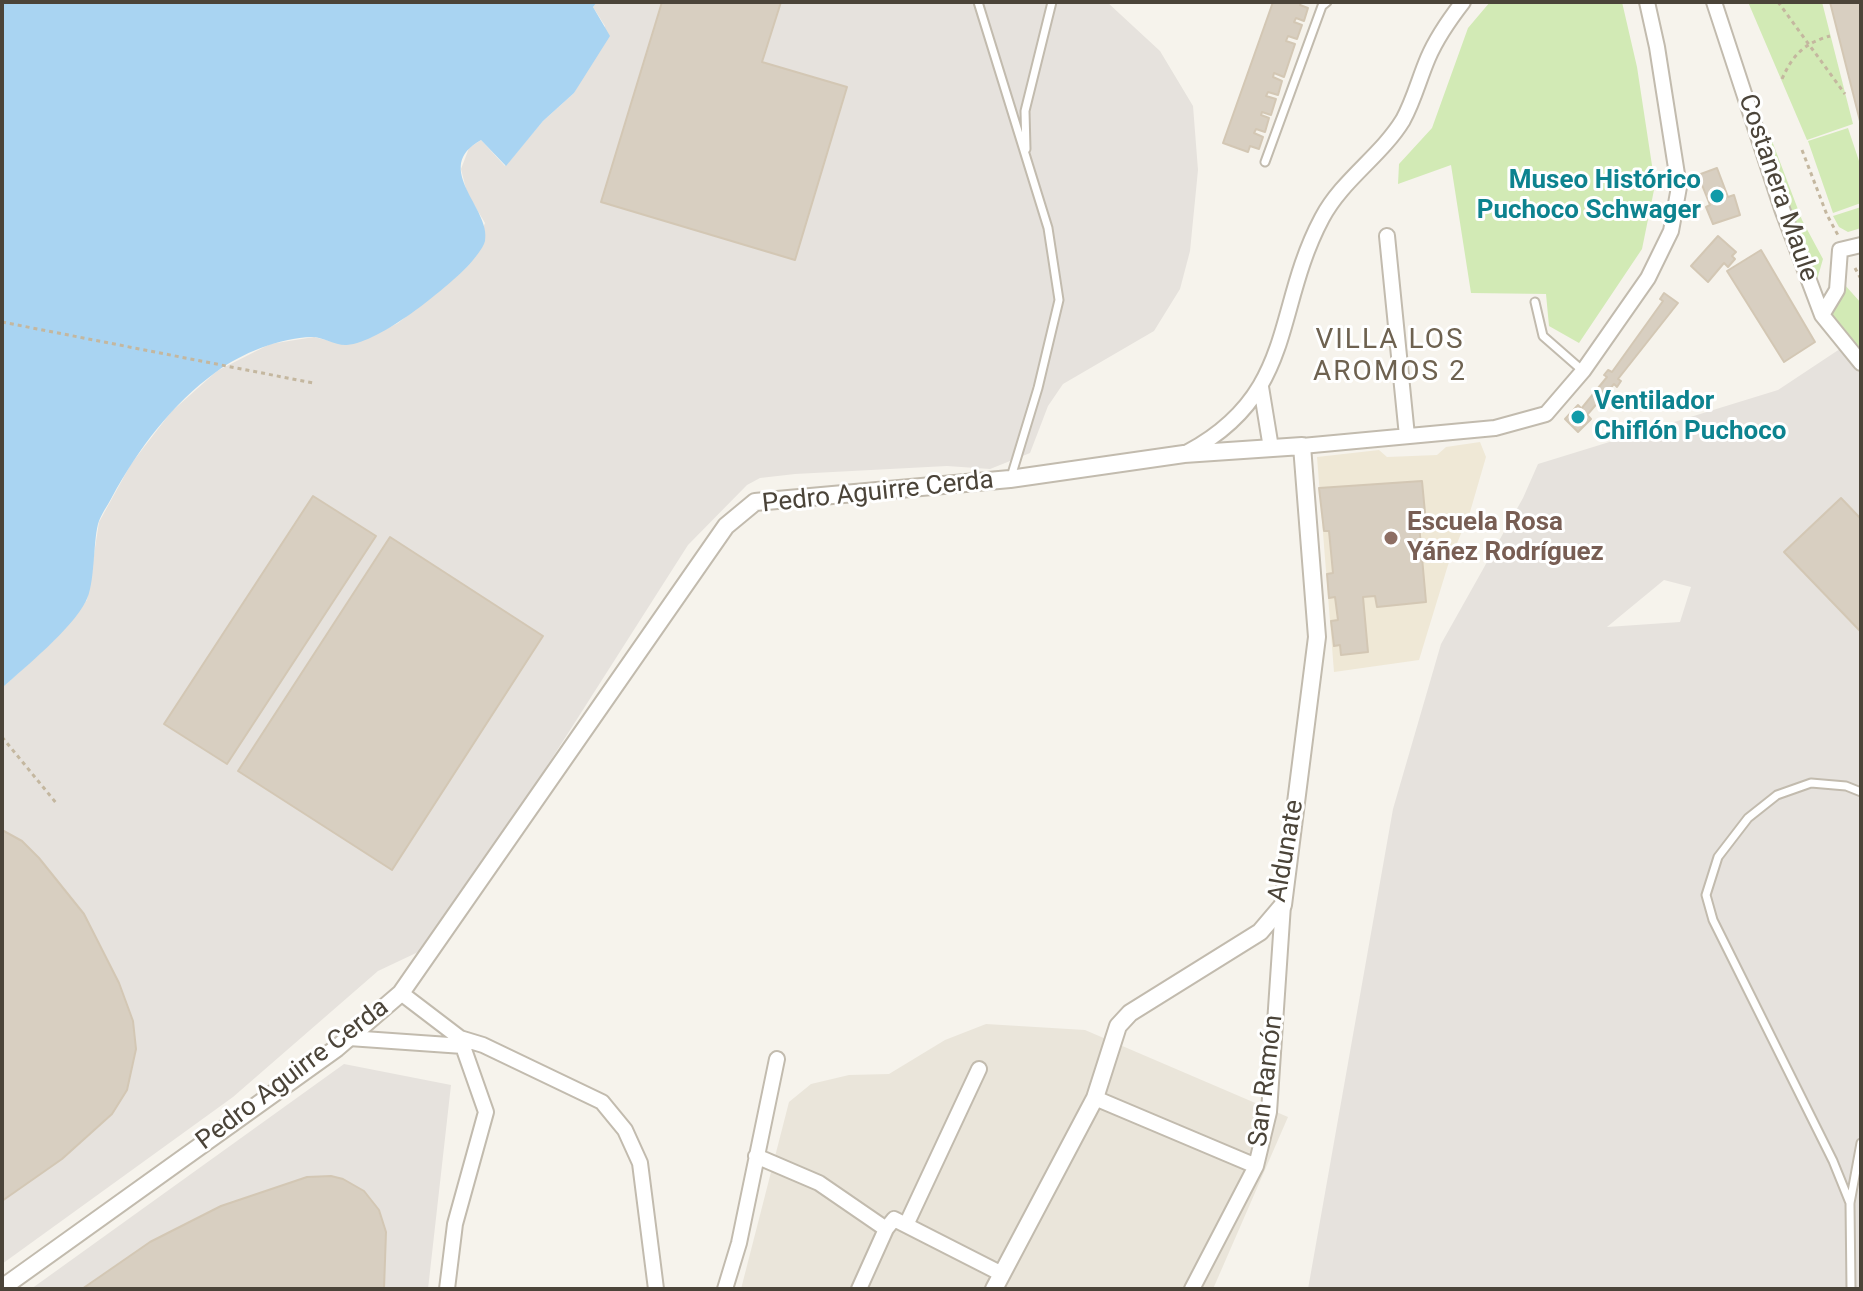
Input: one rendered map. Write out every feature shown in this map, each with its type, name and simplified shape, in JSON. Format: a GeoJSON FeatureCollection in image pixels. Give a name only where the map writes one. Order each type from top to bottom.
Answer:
{"type":"FeatureCollection","features":[{"type":"Feature","properties":{"kind":"street"},"geometry":{"type":"LineString","coordinates":[[1184,454],[1228,425],[1261,387],[1287,323],[1301,273],[1323,216],[1338,194],[1382,148],[1403,119],[1435,43],[1463,2]]}},
{"type":"Feature","properties":{"kind":"street","name":"Pedro Aguirre Cerda"},"geometry":{"type":"LineString","coordinates":[[2,1288],[349,1038],[401,993],[726,526],[755,502],[1010,479],[1184,454],[1495,428],[1546,414],[1583,371],[1648,278],[1671,231],[1679,187],[1660,61],[1647,2]]}},
{"type":"Feature","properties":{"kind":"street","name":"Costanera Maule"},"geometry":{"type":"LineString","coordinates":[[1714,2],[1782,209],[1822,315],[1861,363]]}},
{"type":"Feature","properties":{"kind":"street"},"geometry":{"type":"LineString","coordinates":[[1387,236],[1407,436]]}},
{"type":"Feature","properties":{"kind":"street"},"geometry":{"type":"LineString","coordinates":[[1822,315],[1837,290],[1840,250],[1861,245]]}},
{"type":"Feature","properties":{"kind":"street"},"geometry":{"type":"LineString","coordinates":[[1261,387],[1271,448]]}},
{"type":"Feature","properties":{"kind":"street","name":"Aldunate"},"geometry":{"type":"LineString","coordinates":[[998,1282],[1095,1098],[1118,1026],[1124,1019],[1260,932],[1283,905],[1317,637],[1302,446]]}},
{"type":"Feature","properties":{"kind":"street","name":"San Ramón"},"geometry":{"type":"LineString","coordinates":[[1192,1289],[1256,1166],[1269,1112],[1283,905]]}},
{"type":"Feature","properties":{"kind":"street"},"geometry":{"type":"LineString","coordinates":[[401,993],[461,1042],[486,1112],[455,1224],[447,1289]]}},
{"type":"Feature","properties":{"kind":"street"},"geometry":{"type":"LineString","coordinates":[[349,1038],[483,1045],[602,1102],[625,1130],[640,1163],[656,1289]]}},
{"type":"Feature","properties":{"kind":"street"},"geometry":{"type":"LineString","coordinates":[[725,1289],[739,1243],[777,1059]]}},
{"type":"Feature","properties":{"kind":"street"},"geometry":{"type":"LineString","coordinates":[[907,1223],[979,1069]]}},
{"type":"Feature","properties":{"kind":"street"},"geometry":{"type":"LineString","coordinates":[[1095,1098],[1256,1166]]}},
{"type":"Feature","properties":{"kind":"street"},"geometry":{"type":"LineString","coordinates":[[756,1156],[819,1183],[886,1229]]}},
{"type":"Feature","properties":{"kind":"street"},"geometry":{"type":"LineString","coordinates":[[859,1289],[886,1229],[894,1219],[907,1223],[998,1282]]}},
{"type":"Feature","properties":{"kind":"lane"},"geometry":{"type":"LineString","coordinates":[[978,2],[1048,228],[1059,300],[1038,388],[1010,479]]}},
{"type":"Feature","properties":{"kind":"lane"},"geometry":{"type":"LineString","coordinates":[[1026,159],[1025,111],[1052,2]]}},
{"type":"Feature","properties":{"kind":"lane"},"geometry":{"type":"LineString","coordinates":[[1265,162],[1322,6],[1327,2]]}},
{"type":"Feature","properties":{"kind":"lane"},"geometry":{"type":"LineString","coordinates":[[1535,302],[1543,336],[1583,371]]}},
{"type":"Feature","properties":{"kind":"lane"},"geometry":{"type":"LineString","coordinates":[[1850,1203],[1833,1161],[1713,920],[1706,895],[1718,857],[1748,818],[1777,795],[1811,783],[1846,786],[1861,792]]}},
{"type":"Feature","properties":{"kind":"lane"},"geometry":{"type":"LineString","coordinates":[[1851,1289],[1850,1203],[1861,1143]]}},
{"type":"Feature","properties":{"kind":"path"},"geometry":{"type":"LineString","coordinates":[[1778,2],[1845,94]]}},
{"type":"Feature","properties":{"kind":"path"},"geometry":{"type":"LineString","coordinates":[[1782,79],[1792,58],[1808,43],[1830,36]]}},
{"type":"Feature","properties":{"kind":"path"},"geometry":{"type":"LineString","coordinates":[[1802,150],[1827,215],[1861,279]]}},
{"type":"Feature","properties":{"kind":"path"},"geometry":{"type":"LineString","coordinates":[[2,322],[313,383]]}},
{"type":"Feature","properties":{"kind":"path"},"geometry":{"type":"LineString","coordinates":[[2,737],[57,804]]}},
{"type":"Feature","properties":{"kind":"shaded area"},"geometry":{"type":"Polygon","coordinates":[[[597,2],[1107,2],[1160,51],[1193,106],[1198,170],[1190,251],[1180,289],[1154,331],[1063,384],[1048,406],[1030,453],[990,469],[947,466],[795,474],[760,478],[747,485],[688,545],[433,945],[378,971],[233,1097],[2,1264],[2,688],[54,640],[87,600],[99,522],[131,464],[171,412],[217,371],[270,344],[314,337],[346,345],[372,336],[398,323],[468,266],[485,223],[467,193],[461,169],[469,148],[481,140],[505,166],[543,121],[574,93],[605,26],[593,7],[597,2]]]}},
{"type":"Feature","properties":{"kind":"shaded area"},"geometry":{"type":"Polygon","coordinates":[[[1861,335],[1861,1289],[1308,1289],[1393,809],[1441,644],[1523,498],[1538,464],[1778,390],[1861,335]],[[1664,580],[1607,627],[1680,622],[1691,587],[1664,580]]]}},
{"type":"Feature","properties":{"kind":"shaded area","name":"Escuela Rosa Yáñez Rodríguez"},"geometry":{"type":"Polygon","coordinates":[[[1480,442],[1486,457],[1419,660],[1334,672],[1317,457],[1379,450],[1387,457],[1437,455],[1446,447],[1480,442]]]}},
{"type":"Feature","properties":{"kind":"shaded area"},"geometry":{"type":"Polygon","coordinates":[[[986,1024],[1085,1030],[1288,1117],[1213,1289],[741,1289],[789,1102],[811,1084],[849,1075],[889,1074],[945,1040],[986,1024]]]}},
{"type":"Feature","properties":{"kind":"shaded area"},"geometry":{"type":"Polygon","coordinates":[[[344,1064],[451,1085],[428,1289],[31,1289],[344,1064]]]}},
{"type":"Feature","properties":{"kind":"green space"},"geometry":{"type":"Polygon","coordinates":[[[1490,2],[1622,2],[1637,67],[1655,185],[1642,249],[1579,343],[1549,326],[1546,294],[1471,293],[1451,165],[1398,184],[1399,164],[1432,128],[1468,28],[1490,2]]]}},
{"type":"Feature","properties":{"kind":"green space"},"geometry":{"type":"Polygon","coordinates":[[[1748,2],[1822,2],[1853,124],[1807,140],[1748,2]]]}},
{"type":"Feature","properties":{"kind":"green space"},"geometry":{"type":"Polygon","coordinates":[[[1848,128],[1861,167],[1861,203],[1833,213],[1808,141],[1848,128]]]}},
{"type":"Feature","properties":{"kind":"green space"},"geometry":{"type":"Polygon","coordinates":[[[1760,134],[1772,141],[1802,220],[1823,259],[1816,283],[1760,134]]]}},
{"type":"Feature","properties":{"kind":"green space"},"geometry":{"type":"Polygon","coordinates":[[[1861,207],[1861,228],[1848,232],[1839,227],[1833,216],[1861,207]]]}},
{"type":"Feature","properties":{"kind":"green space"},"geometry":{"type":"Polygon","coordinates":[[[1844,284],[1861,303],[1861,351],[1828,312],[1844,284]]]}},
{"type":"Feature","properties":{"kind":"water"},"geometry":{"type":"Polygon","coordinates":[[[2,2],[597,2],[593,7],[610,36],[574,93],[543,121],[506,166],[481,140],[467,151],[461,163],[462,176],[485,229],[485,241],[468,266],[444,288],[394,325],[361,342],[343,345],[316,337],[299,338],[249,353],[200,385],[157,428],[122,479],[98,524],[91,585],[86,601],[59,635],[2,688],[2,2]]]}},
{"type":"Feature","properties":{"kind":"building"},"geometry":{"type":"Polygon","coordinates":[[[662,2],[781,2],[762,62],[847,87],[795,260],[601,202],[662,2]]]}},
{"type":"Feature","properties":{"kind":"building"},"geometry":{"type":"Polygon","coordinates":[[[1273,2],[1301,2],[1300,5],[1308,8],[1304,21],[1296,18],[1294,22],[1302,25],[1297,39],[1288,36],[1286,41],[1295,44],[1284,77],[1274,73],[1273,77],[1282,81],[1278,95],[1268,92],[1266,96],[1276,99],[1271,115],[1262,112],[1261,115],[1269,118],[1265,132],[1256,129],[1254,133],[1263,137],[1259,149],[1250,146],[1248,152],[1223,143],[1273,2]]]}},
{"type":"Feature","properties":{"kind":"building"},"geometry":{"type":"Polygon","coordinates":[[[1830,2],[1861,2],[1861,125],[1830,2]]]}},
{"type":"Feature","properties":{"kind":"building","name":"Museo Histórico Puchoco Schwager"},"geometry":{"type":"Polygon","coordinates":[[[1717,168],[1728,197],[1734,195],[1740,215],[1713,224],[1706,207],[1710,205],[1698,175],[1717,168]]]}},
{"type":"Feature","properties":{"kind":"building"},"geometry":{"type":"Polygon","coordinates":[[[1718,236],[1736,252],[1732,256],[1735,259],[1728,267],[1724,263],[1708,282],[1691,266],[1718,236]]]}},
{"type":"Feature","properties":{"kind":"building"},"geometry":{"type":"Polygon","coordinates":[[[1761,250],[1815,342],[1784,362],[1727,271],[1761,250]]]}},
{"type":"Feature","properties":{"kind":"building"},"geometry":{"type":"Polygon","coordinates":[[[1664,293],[1678,303],[1618,379],[1621,381],[1617,387],[1614,384],[1587,415],[1581,409],[1663,301],[1660,299],[1664,293]]]}},
{"type":"Feature","properties":{"kind":"building","name":"Ventilador Chiflón Puchoco"},"geometry":{"type":"Polygon","coordinates":[[[1578,405],[1591,419],[1578,432],[1565,419],[1578,405]]]}},
{"type":"Feature","properties":{"kind":"building"},"geometry":{"type":"Polygon","coordinates":[[[1422,481],[1426,523],[1419,524],[1426,602],[1377,607],[1375,596],[1363,597],[1368,652],[1341,655],[1340,645],[1334,646],[1331,621],[1338,620],[1335,597],[1329,598],[1327,574],[1333,573],[1329,531],[1324,531],[1319,488],[1422,481]]]}},
{"type":"Feature","properties":{"kind":"building"},"geometry":{"type":"Polygon","coordinates":[[[313,496],[376,536],[227,764],[164,724],[313,496]]]}},
{"type":"Feature","properties":{"kind":"building"},"geometry":{"type":"Polygon","coordinates":[[[1841,498],[1861,519],[1861,632],[1784,552],[1841,498]]]}},
{"type":"Feature","properties":{"kind":"building"},"geometry":{"type":"Polygon","coordinates":[[[390,537],[543,636],[392,870],[238,771],[390,537]]]}},
{"type":"Feature","properties":{"kind":"building"},"geometry":{"type":"Polygon","coordinates":[[[2,830],[22,841],[39,858],[84,914],[119,983],[133,1021],[136,1049],[127,1090],[112,1114],[62,1159],[2,1201],[2,830]]]}},
{"type":"Feature","properties":{"kind":"building"},"geometry":{"type":"Polygon","coordinates":[[[331,1176],[364,1191],[379,1210],[386,1232],[384,1289],[82,1289],[150,1242],[221,1206],[307,1177],[331,1176]]]}},
{"type":"Feature","properties":{"kind":"place","name":"Museo Histórico Puchoco Schwager"},"geometry":{"type":"Point","coordinates":[1717,196]}},
{"type":"Feature","properties":{"kind":"place","name":"Ventilador Chiflón Puchoco"},"geometry":{"type":"Point","coordinates":[1578,417]}},
{"type":"Feature","properties":{"kind":"place","name":"Escuela Rosa Yáñez Rodríguez"},"geometry":{"type":"Point","coordinates":[1391,538]}},
{"type":"Feature","properties":{"kind":"district","name":"VILLA LOS AROMOS 2"},"geometry":{"type":"Point","coordinates":[1390,357]}}]}
